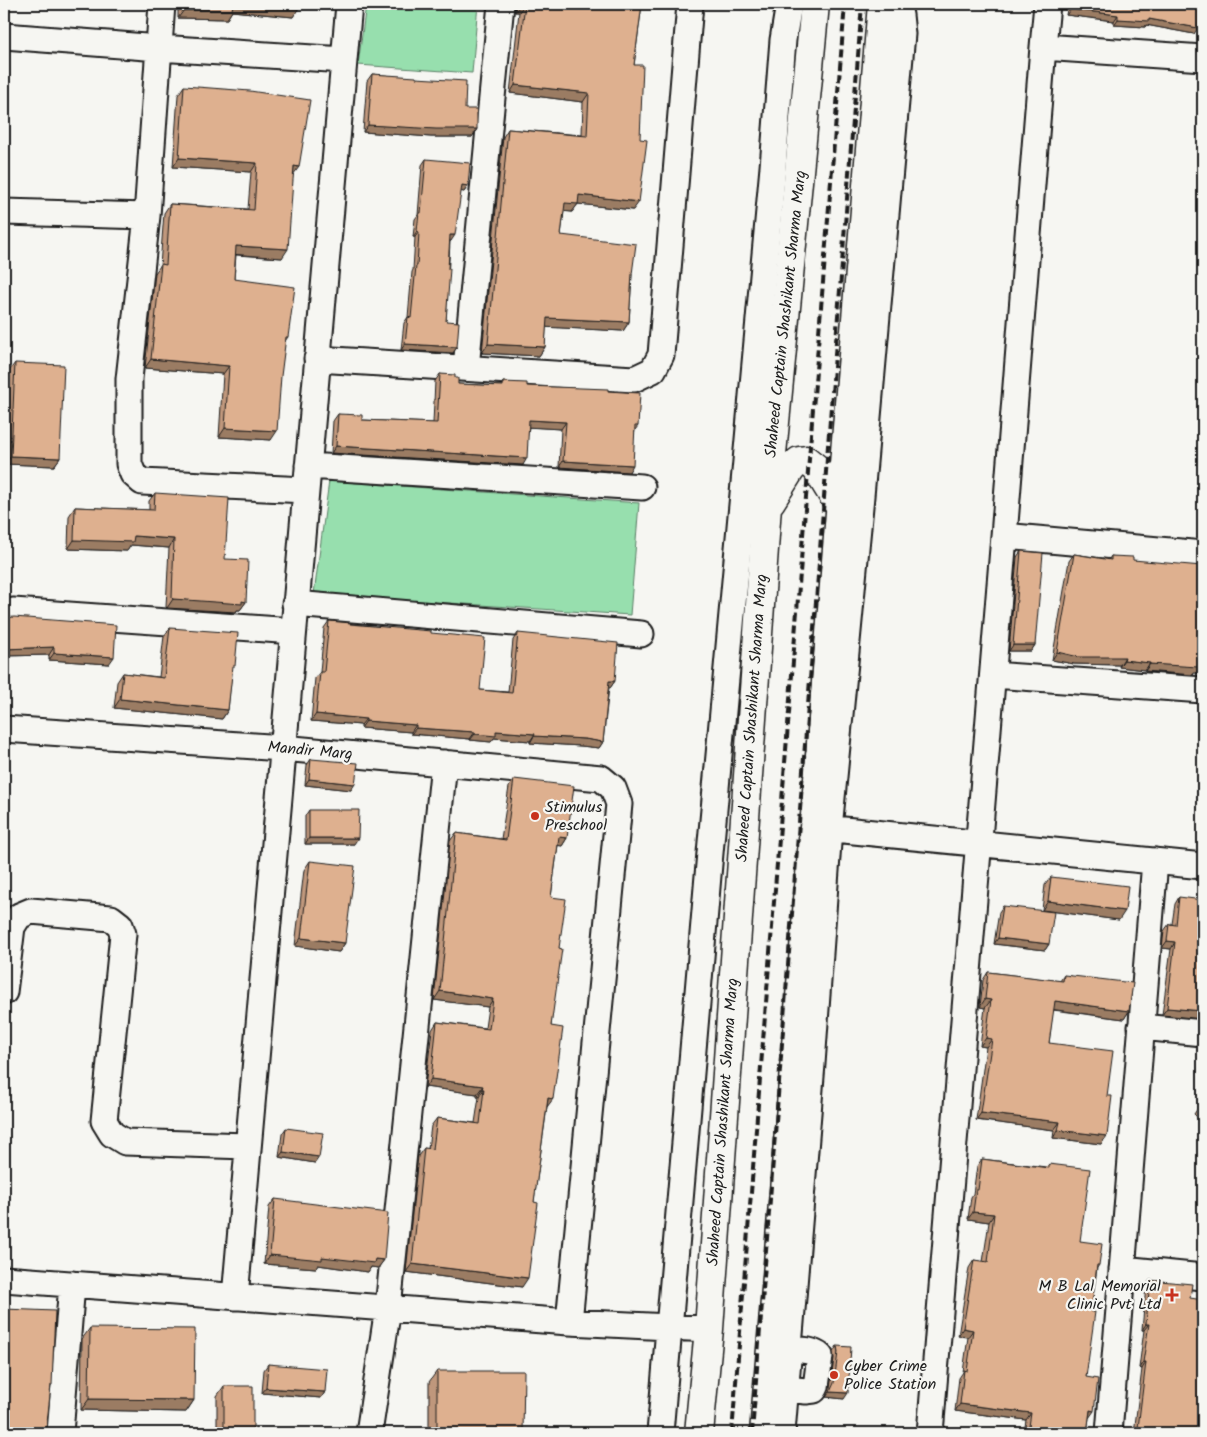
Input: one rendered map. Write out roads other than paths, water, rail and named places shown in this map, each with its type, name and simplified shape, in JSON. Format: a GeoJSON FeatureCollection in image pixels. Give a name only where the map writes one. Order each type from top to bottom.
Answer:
{"type":"FeatureCollection","features":[{"type":"Feature","properties":{"kind":"main road","name":"Shaheed Captain Shashikant Sharma Marg"},"geometry":{"type":"LineString","coordinates":[[699,1433],[709,1329],[767,506],[816,4]]}},
{"type":"Feature","properties":{"kind":"main road"},"geometry":{"type":"LineString","coordinates":[[764,1433],[822,828],[840,507],[882,4]]}},
{"type":"Feature","properties":{"kind":"main road"},"geometry":{"type":"LineString","coordinates":[[767,506],[791,469],[798,461],[806,460],[816,468],[840,507]]}},
{"type":"Feature","properties":{"kind":"street"},"geometry":{"type":"LineString","coordinates":[[162,4],[147,216],[129,379],[129,464],[133,474],[142,482],[154,483],[307,478],[642,487]]}},
{"type":"Feature","properties":{"kind":"street"},"geometry":{"type":"LineString","coordinates":[[235,1297],[349,4]]}},
{"type":"Feature","properties":{"kind":"street"},"geometry":{"type":"LineString","coordinates":[[466,368],[500,4]]}},
{"type":"Feature","properties":{"kind":"street"},"geometry":{"type":"LineString","coordinates":[[317,359],[634,379],[652,370],[661,355],[690,4]]}},
{"type":"Feature","properties":{"kind":"street"},"geometry":{"type":"LineString","coordinates":[[660,1433],[711,844],[773,177],[783,40],[789,4]]}},
{"type":"Feature","properties":{"kind":"street"},"geometry":{"type":"LineString","coordinates":[[782,1433],[812,1064],[822,828],[861,496],[902,34],[900,15],[894,4]]}},
{"type":"Feature","properties":{"kind":"street"},"geometry":{"type":"LineString","coordinates":[[930,1433],[1047,4]]}},
{"type":"Feature","properties":{"kind":"street"},"geometry":{"type":"LineString","coordinates":[[4,36],[344,60]]}},
{"type":"Feature","properties":{"kind":"street"},"geometry":{"type":"LineString","coordinates":[[1043,47],[1203,58]]}},
{"type":"Feature","properties":{"kind":"street"},"geometry":{"type":"LineString","coordinates":[[4,212],[147,216]]}},
{"type":"Feature","properties":{"kind":"street"},"geometry":{"type":"LineString","coordinates":[[1004,536],[1203,554]]}},
{"type":"Feature","properties":{"kind":"street"},"geometry":{"type":"LineString","coordinates":[[296,604],[640,634]]}},
{"type":"Feature","properties":{"kind":"street"},"geometry":{"type":"LineString","coordinates":[[13,611],[293,631]]}},
{"type":"Feature","properties":{"kind":"street"},"geometry":{"type":"LineString","coordinates":[[993,675],[1203,690]]}},
{"type":"Feature","properties":{"kind":"street","name":"Mandir Marg"},"geometry":{"type":"LineString","coordinates":[[4,728],[283,748],[601,778],[613,788],[619,804],[569,1322]]}},
{"type":"Feature","properties":{"kind":"street"},"geometry":{"type":"LineString","coordinates":[[369,1433],[388,1308],[444,763]]}},
{"type":"Feature","properties":{"kind":"street"},"geometry":{"type":"LineString","coordinates":[[822,828],[1203,866]]}},
{"type":"Feature","properties":{"kind":"street"},"geometry":{"type":"LineString","coordinates":[[1109,1433],[1155,861]]}},
{"type":"Feature","properties":{"kind":"street"},"geometry":{"type":"LineString","coordinates":[[4,992],[12,927],[19,916],[31,911],[111,918],[120,925],[123,934],[104,1121],[112,1134],[125,1142],[247,1146]]}},
{"type":"Feature","properties":{"kind":"street"},"geometry":{"type":"LineString","coordinates":[[1141,1027],[1203,1033]]}},
{"type":"Feature","properties":{"kind":"street"},"geometry":{"type":"LineString","coordinates":[[1122,1269],[1203,1277]]}},
{"type":"Feature","properties":{"kind":"street"},"geometry":{"type":"LineString","coordinates":[[4,1279],[569,1322],[709,1329]]}},
{"type":"Feature","properties":{"kind":"street"},"geometry":{"type":"LineString","coordinates":[[60,1433],[72,1284]]}},
{"type":"Feature","properties":{"kind":"railway"},"geometry":{"type":"LineString","coordinates":[[732,1433],[845,4]]}},
{"type":"Feature","properties":{"kind":"railway"},"geometry":{"type":"LineString","coordinates":[[752,1433],[862,4]]}},
{"type":"Feature","properties":{"kind":"place","name":"Stimulus Preschool"},"geometry":{"type":"Point","coordinates":[535,816]}},
{"type":"Feature","properties":{"kind":"place","name":"M B Lal Memorial Clinic Pvt Ltd"},"geometry":{"type":"Point","coordinates":[1172,1295]}},
{"type":"Feature","properties":{"kind":"place","name":"Cyber Crime Police Station"},"geometry":{"type":"Point","coordinates":[834,1375]}}]}
